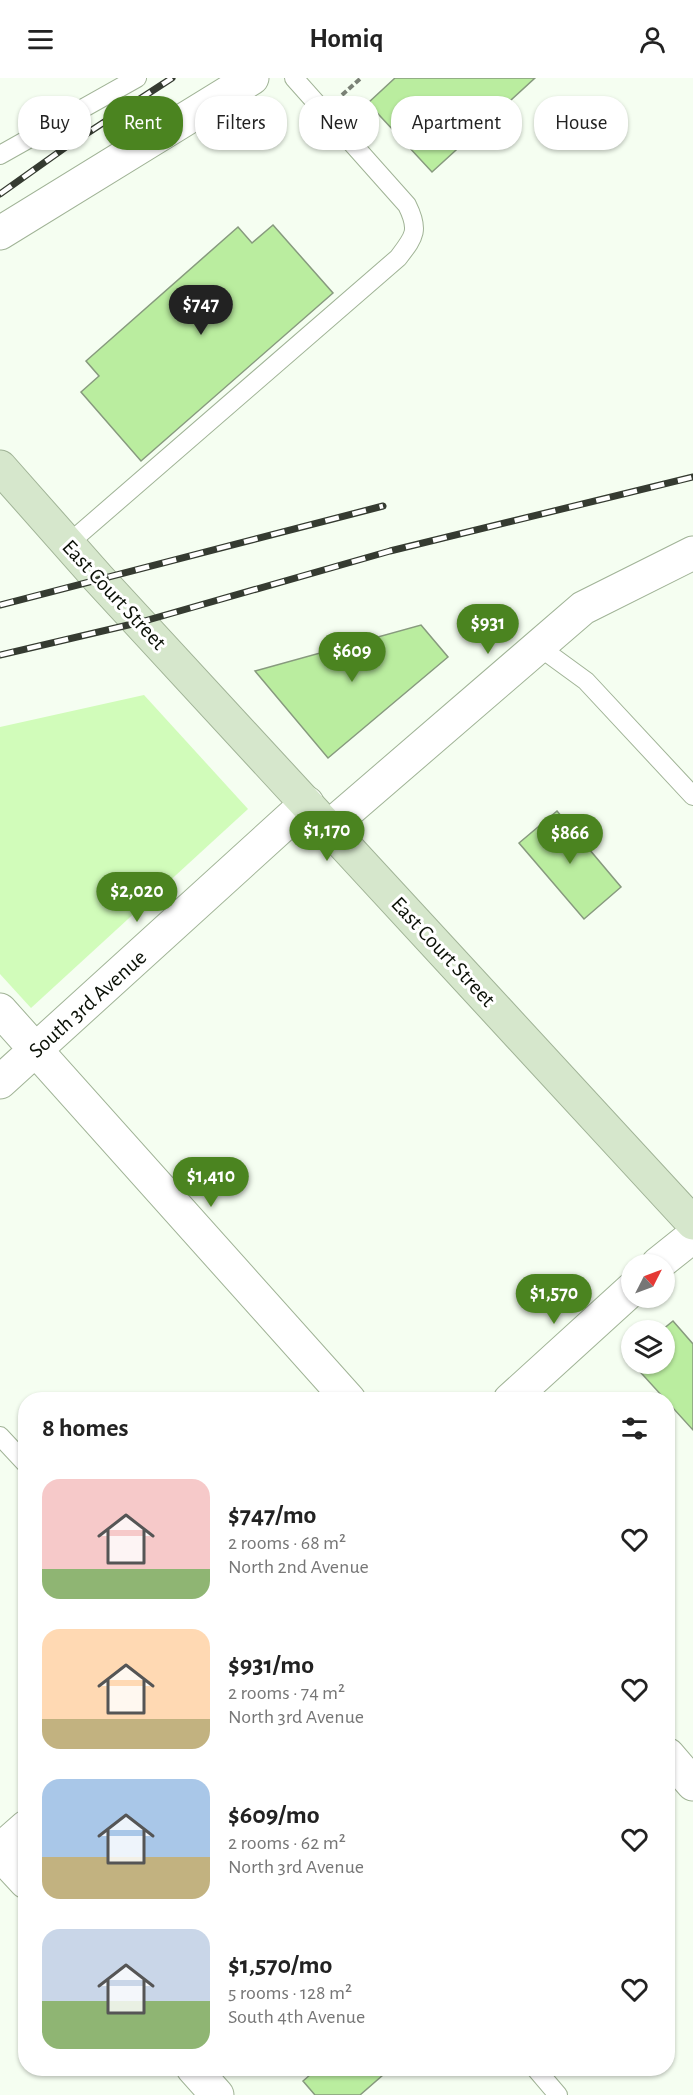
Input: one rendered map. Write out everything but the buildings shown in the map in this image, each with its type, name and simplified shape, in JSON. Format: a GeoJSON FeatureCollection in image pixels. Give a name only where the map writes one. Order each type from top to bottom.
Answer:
{"type":"FeatureCollection","features":[{"type":"Feature","properties":{"kind":"street"},"geometry":{"type":"LineString","coordinates":[[0,232],[252,78]]}},
{"type":"Feature","properties":{"kind":"street","name":"East Court Street"},"geometry":{"type":"LineString","coordinates":[[0,467],[68,544],[693,1223]]}},
{"type":"Feature","properties":{"kind":"street"},"geometry":{"type":"LineString","coordinates":[[329,827],[583,608],[693,552]]}},
{"type":"Feature","properties":{"kind":"street","name":"South 3rd Avenue"},"geometry":{"type":"LineString","coordinates":[[0,1082],[307,802]]}},
{"type":"Feature","properties":{"kind":"street"},"geometry":{"type":"LineString","coordinates":[[0,1010],[342,1392]]}},
{"type":"Feature","properties":{"kind":"street"},"geometry":{"type":"LineString","coordinates":[[670,1254],[693,1236]]}},
{"type":"Feature","properties":{"kind":"street"},"geometry":{"type":"LineString","coordinates":[[519,1392],[621,1299]]}},
{"type":"Feature","properties":{"kind":"street"},"geometry":{"type":"LineString","coordinates":[[675,1763],[693,1784]]}},
{"type":"Feature","properties":{"kind":"street"},"geometry":{"type":"LineString","coordinates":[[18,1835],[0,1852],[18,1873]]}},
{"type":"Feature","properties":{"kind":"street"},"geometry":{"type":"LineString","coordinates":[[200,2076],[217,2095]]}},
{"type":"Feature","properties":{"kind":"lane"},"geometry":{"type":"LineString","coordinates":[[0,155],[106,85],[137,78]]}},
{"type":"Feature","properties":{"kind":"lane"},"geometry":{"type":"LineString","coordinates":[[68,544],[398,258],[414,237],[414,219],[407,205],[294,78]]}},
{"type":"Feature","properties":{"kind":"lane"},"geometry":{"type":"LineString","coordinates":[[538,646],[586,681],[693,796]]}},
{"type":"Feature","properties":{"kind":"lane"},"geometry":{"type":"LineString","coordinates":[[0,1436],[18,1455]]}},
{"type":"Feature","properties":{"kind":"lane"},"geometry":{"type":"LineString","coordinates":[[542,2076],[558,2095]]}},
{"type":"Feature","properties":{"kind":"path"},"geometry":{"type":"LineString","coordinates":[[341,96],[361,78]]}},
{"type":"Feature","properties":{"kind":"green space"},"geometry":{"type":"Polygon","coordinates":[[[144,695],[248,809],[31,1008],[0,974],[0,727],[144,695]]]}},
{"type":"Feature","properties":{"kind":"railway"},"geometry":{"type":"LineString","coordinates":[[0,194],[66,147],[172,78]]}},
{"type":"Feature","properties":{"kind":"railway"},"geometry":{"type":"LineString","coordinates":[[0,655],[141,622],[390,551],[693,477]]}},
{"type":"Feature","properties":{"kind":"railway"},"geometry":{"type":"LineString","coordinates":[[0,605],[383,506]]}}]}
